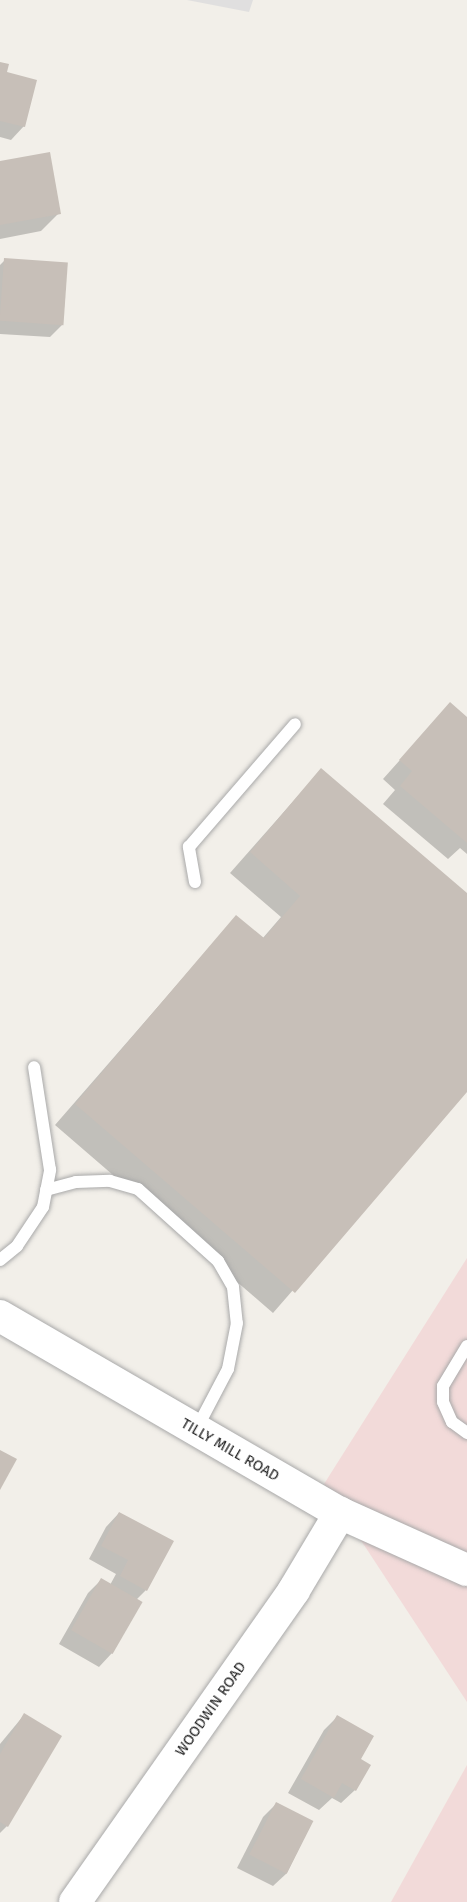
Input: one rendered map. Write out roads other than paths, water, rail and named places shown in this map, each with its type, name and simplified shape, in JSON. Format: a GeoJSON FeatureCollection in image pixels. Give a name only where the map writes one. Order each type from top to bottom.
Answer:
{"type":"FeatureCollection","features":[{"type":"Feature","properties":{"kind":"street","name":"TILLY MILL ROAD"},"geometry":{"type":"LineString","coordinates":[[0,1316],[340,1513],[467,1570]]}},
{"type":"Feature","properties":{"kind":"street","name":"WOODWIN ROAD"},"geometry":{"type":"LineString","coordinates":[[75,1902],[294,1590],[340,1513]]}},
{"type":"Feature","properties":{"kind":"lane"},"geometry":{"type":"LineString","coordinates":[[195,882],[189,847],[295,724]]}},
{"type":"Feature","properties":{"kind":"lane"},"geometry":{"type":"LineString","coordinates":[[0,1260],[16,1246],[43,1208],[50,1170],[34,1067]]}},
{"type":"Feature","properties":{"kind":"lane"},"geometry":{"type":"LineString","coordinates":[[46,1190],[76,1182],[110,1181],[138,1189],[218,1261],[233,1287],[237,1323],[228,1369],[196,1429]]}},
{"type":"Feature","properties":{"kind":"lane"},"geometry":{"type":"LineString","coordinates":[[467,1346],[443,1386],[443,1402],[452,1422],[467,1433]]}}]}
